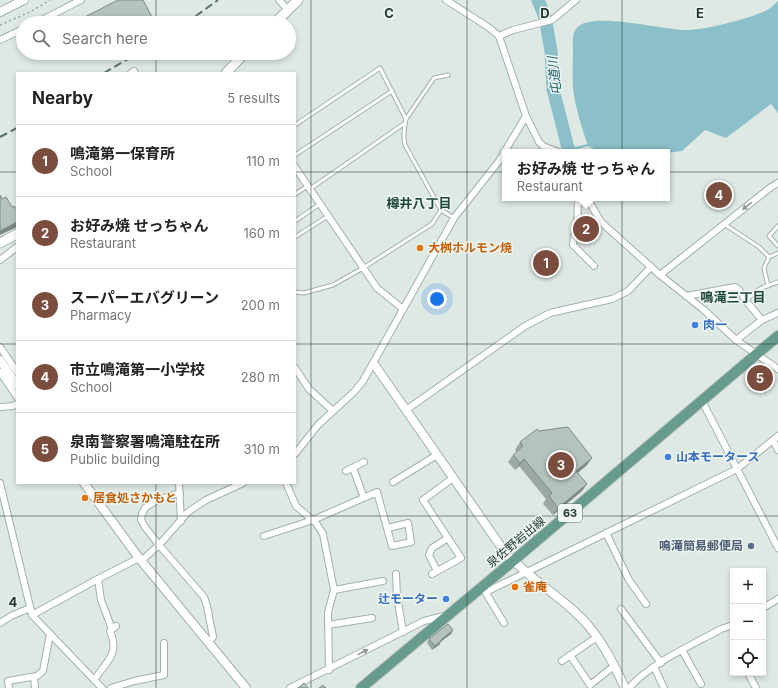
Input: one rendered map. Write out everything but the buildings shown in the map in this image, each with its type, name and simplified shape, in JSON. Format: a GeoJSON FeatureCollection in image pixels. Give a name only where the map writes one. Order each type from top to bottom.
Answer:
{"type":"FeatureCollection","features":[{"type":"Feature","properties":{"kind":"main road"},"geometry":{"type":"LineString","coordinates":[[282,16],[298,0]]}},
{"type":"Feature","properties":{"kind":"main road"},"geometry":{"type":"LineString","coordinates":[[227,72],[238,60]]}},
{"type":"Feature","properties":{"kind":"main road"},"geometry":{"type":"LineString","coordinates":[[0,243],[16,235]]}},
{"type":"Feature","properties":{"kind":"main road","name":"泉佐野岩出線"},"geometry":{"type":"LineString","coordinates":[[361,688],[449,615],[484,589],[513,562],[778,336]]}},
{"type":"Feature","properties":{"kind":"street"},"geometry":{"type":"LineString","coordinates":[[0,12],[24,0]]}},
{"type":"Feature","properties":{"kind":"street"},"geometry":{"type":"LineString","coordinates":[[50,16],[81,0]]}},
{"type":"Feature","properties":{"kind":"street"},"geometry":{"type":"LineString","coordinates":[[279,0],[288,10]]}},
{"type":"Feature","properties":{"kind":"street"},"geometry":{"type":"LineString","coordinates":[[446,0],[488,27],[499,36],[526,116],[539,142],[551,149]]}},
{"type":"Feature","properties":{"kind":"street"},"geometry":{"type":"LineString","coordinates":[[499,36],[513,30],[552,20],[576,0]]}},
{"type":"Feature","properties":{"kind":"street"},"geometry":{"type":"LineString","coordinates":[[0,40],[16,32]]}},
{"type":"Feature","properties":{"kind":"street"},"geometry":{"type":"LineString","coordinates":[[506,149],[526,116]]}},
{"type":"Feature","properties":{"kind":"street"},"geometry":{"type":"LineString","coordinates":[[296,453],[318,425],[364,381],[454,218],[502,156]]}},
{"type":"Feature","properties":{"kind":"street"},"geometry":{"type":"LineString","coordinates":[[296,168],[377,288],[403,309]]}},
{"type":"Feature","properties":{"kind":"street"},"geometry":{"type":"LineString","coordinates":[[660,275],[778,183]]}},
{"type":"Feature","properties":{"kind":"street"},"geometry":{"type":"LineString","coordinates":[[578,201],[577,232],[574,236],[573,245],[594,266]]}},
{"type":"Feature","properties":{"kind":"street"},"geometry":{"type":"LineString","coordinates":[[589,201],[601,222],[660,275],[704,310],[736,340],[778,369]]}},
{"type":"Feature","properties":{"kind":"street"},"geometry":{"type":"LineString","coordinates":[[0,260],[16,247]]}},
{"type":"Feature","properties":{"kind":"street"},"geometry":{"type":"LineString","coordinates":[[406,410],[525,326],[550,313],[612,299],[628,291],[651,266]]}},
{"type":"Feature","properties":{"kind":"street"},"geometry":{"type":"LineString","coordinates":[[686,296],[735,288],[739,290],[762,320]]}},
{"type":"Feature","properties":{"kind":"street"},"geometry":{"type":"LineString","coordinates":[[736,340],[762,320],[778,313]]}},
{"type":"Feature","properties":{"kind":"street"},"geometry":{"type":"LineString","coordinates":[[0,347],[16,371]]}},
{"type":"Feature","properties":{"kind":"street"},"geometry":{"type":"LineString","coordinates":[[0,360],[16,384]]}},
{"type":"Feature","properties":{"kind":"street"},"geometry":{"type":"LineString","coordinates":[[374,364],[504,551],[513,562],[574,611],[597,637],[626,688]]}},
{"type":"Feature","properties":{"kind":"street"},"geometry":{"type":"LineString","coordinates":[[296,370],[309,389],[333,411]]}},
{"type":"Feature","properties":{"kind":"street"},"geometry":{"type":"LineString","coordinates":[[0,372],[16,396]]}},
{"type":"Feature","properties":{"kind":"street"},"geometry":{"type":"LineString","coordinates":[[702,401],[778,548]]}},
{"type":"Feature","properties":{"kind":"street"},"geometry":{"type":"LineString","coordinates":[[0,407],[16,404]]}},
{"type":"Feature","properties":{"kind":"street"},"geometry":{"type":"LineString","coordinates":[[504,623],[484,589],[526,573],[737,469],[776,438],[778,450]]}},
{"type":"Feature","properties":{"kind":"street"},"geometry":{"type":"LineString","coordinates":[[393,482],[437,456]]}},
{"type":"Feature","properties":{"kind":"street"},"geometry":{"type":"LineString","coordinates":[[346,471],[364,462]]}},
{"type":"Feature","properties":{"kind":"street"},"geometry":{"type":"LineString","coordinates":[[353,468],[364,498]]}},
{"type":"Feature","properties":{"kind":"street"},"geometry":{"type":"LineString","coordinates":[[448,538],[432,548],[429,555],[434,573],[461,558],[448,538],[423,500],[453,478]]}},
{"type":"Feature","properties":{"kind":"street"},"geometry":{"type":"LineString","coordinates":[[0,483],[32,615],[102,688]]}},
{"type":"Feature","properties":{"kind":"street"},"geometry":{"type":"LineString","coordinates":[[85,484],[140,560],[246,688]]}},
{"type":"Feature","properties":{"kind":"street"},"geometry":{"type":"LineString","coordinates":[[180,484],[181,521]]}},
{"type":"Feature","properties":{"kind":"street"},"geometry":{"type":"LineString","coordinates":[[32,615],[98,579],[140,560],[159,545],[188,512],[201,503],[241,484]]}},
{"type":"Feature","properties":{"kind":"street"},"geometry":{"type":"LineString","coordinates":[[286,484],[296,506],[313,520],[323,534],[334,590],[328,612],[329,670]]}},
{"type":"Feature","properties":{"kind":"street"},"geometry":{"type":"LineString","coordinates":[[264,536],[313,520],[377,492],[392,546],[411,542],[408,523],[388,528]]}},
{"type":"Feature","properties":{"kind":"street"},"geometry":{"type":"LineString","coordinates":[[180,493],[157,500],[145,508],[141,520],[144,527],[204,597],[213,637],[209,642]]}},
{"type":"Feature","properties":{"kind":"street"},"geometry":{"type":"LineString","coordinates":[[606,533],[629,580],[646,604]]}},
{"type":"Feature","properties":{"kind":"street"},"geometry":{"type":"LineString","coordinates":[[396,574],[397,596],[403,632]]}},
{"type":"Feature","properties":{"kind":"street"},"geometry":{"type":"LineString","coordinates":[[94,680],[114,652],[114,641],[110,631],[114,627],[101,600],[98,579]]}},
{"type":"Feature","properties":{"kind":"street"},"geometry":{"type":"LineString","coordinates":[[334,590],[383,580]]}},
{"type":"Feature","properties":{"kind":"street"},"geometry":{"type":"LineString","coordinates":[[766,606],[778,599]]}},
{"type":"Feature","properties":{"kind":"street"},"geometry":{"type":"LineString","coordinates":[[0,623],[11,616],[30,608]]}},
{"type":"Feature","properties":{"kind":"street"},"geometry":{"type":"LineString","coordinates":[[621,609],[661,663]]}},
{"type":"Feature","properties":{"kind":"street"},"geometry":{"type":"LineString","coordinates":[[290,688],[329,670],[424,621],[449,615]]}},
{"type":"Feature","properties":{"kind":"street"},"geometry":{"type":"LineString","coordinates":[[328,625],[372,618]]}},
{"type":"Feature","properties":{"kind":"street"},"geometry":{"type":"LineString","coordinates":[[629,688],[654,667],[682,650],[721,629],[730,626]]}},
{"type":"Feature","properties":{"kind":"street"},"geometry":{"type":"LineString","coordinates":[[9,688],[8,681],[34,677],[43,671],[50,634]]}},
{"type":"Feature","properties":{"kind":"street"},"geometry":{"type":"LineString","coordinates":[[562,661],[597,637]]}},
{"type":"Feature","properties":{"kind":"street"},"geometry":{"type":"LineString","coordinates":[[111,688],[134,681],[164,675],[164,643]]}},
{"type":"Feature","properties":{"kind":"street"},"geometry":{"type":"LineString","coordinates":[[682,650],[701,684]]}},
{"type":"Feature","properties":{"kind":"street"},"geometry":{"type":"LineString","coordinates":[[570,655],[590,685],[614,666]]}},
{"type":"Feature","properties":{"kind":"street"},"geometry":{"type":"LineString","coordinates":[[654,667],[664,688]]}},
{"type":"Feature","properties":{"kind":"street"},"geometry":{"type":"LineString","coordinates":[[750,676],[756,688]]}},
{"type":"Feature","properties":{"kind":"street"},"geometry":{"type":"LineString","coordinates":[[34,677],[35,688]]}},
{"type":"Feature","properties":{"kind":"lane"},"geometry":{"type":"LineString","coordinates":[[296,125],[380,68],[406,121],[404,140],[405,145],[441,210],[454,218]]}},
{"type":"Feature","properties":{"kind":"lane"},"geometry":{"type":"LineString","coordinates":[[296,194],[309,187],[406,121],[434,78],[448,75]]}},
{"type":"Feature","properties":{"kind":"lane"},"geometry":{"type":"LineString","coordinates":[[296,154],[392,91]]}},
{"type":"Feature","properties":{"kind":"lane"},"geometry":{"type":"LineString","coordinates":[[296,220],[320,204]]}},
{"type":"Feature","properties":{"kind":"lane"},"geometry":{"type":"LineString","coordinates":[[296,292],[304,294],[333,285],[363,268],[432,224],[441,210]]}},
{"type":"Feature","properties":{"kind":"lane"},"geometry":{"type":"LineString","coordinates":[[296,236],[328,216]]}},
{"type":"Feature","properties":{"kind":"lane"},"geometry":{"type":"LineString","coordinates":[[724,224],[759,247],[769,257]]}},
{"type":"Feature","properties":{"kind":"lane"},"geometry":{"type":"LineString","coordinates":[[778,226],[769,236],[778,246]]}},
{"type":"Feature","properties":{"kind":"lane"},"geometry":{"type":"LineString","coordinates":[[768,286],[764,268],[769,257],[778,253]]}},
{"type":"Feature","properties":{"kind":"lane"},"geometry":{"type":"LineString","coordinates":[[746,301],[759,289],[778,282]]}},
{"type":"Feature","properties":{"kind":"path"},"geometry":{"type":"LineString","coordinates":[[21,16],[50,0]]}},
{"type":"Feature","properties":{"kind":"path"},"geometry":{"type":"LineString","coordinates":[[0,25],[16,18]]}},
{"type":"Feature","properties":{"kind":"water"},"geometry":{"type":"Polygon","coordinates":[[[778,1],[778,113],[771,104],[726,138],[705,130],[682,151],[670,153],[670,149],[594,149],[588,146],[577,110],[573,88],[573,38],[576,28],[587,22],[614,21],[687,30],[717,26],[741,20],[769,9],[778,1]]]}},
{"type":"Feature","properties":{"kind":"waterway","name":"屯道川"},"geometry":{"type":"LineString","coordinates":[[538,0],[545,17],[551,51],[553,89],[568,149]]}},
{"type":"Feature","properties":{"kind":"waterway"},"geometry":{"type":"LineString","coordinates":[[573,149],[588,145]]}},
{"type":"Feature","properties":{"kind":"railway"},"geometry":{"type":"LineString","coordinates":[[196,16],[218,0]]}},
{"type":"Feature","properties":{"kind":"railway"},"geometry":{"type":"LineString","coordinates":[[106,72],[126,60]]}},
{"type":"Feature","properties":{"kind":"railway"},"geometry":{"type":"LineString","coordinates":[[0,137],[16,129]]}},
{"type":"Feature","properties":{"kind":"place","name":"市立鳴滝第一小学校"},"geometry":{"type":"Point","coordinates":[719,195]}},
{"type":"Feature","properties":{"kind":"place","name":"お好み焼 せっちゃん"},"geometry":{"type":"Point","coordinates":[586,229]}},
{"type":"Feature","properties":{"kind":"place","name":"大桝ホルモン焼"},"geometry":{"type":"Point","coordinates":[420,248]}},
{"type":"Feature","properties":{"kind":"place","name":"鳴滝第一保育所"},"geometry":{"type":"Point","coordinates":[546,263]}},
{"type":"Feature","properties":{"kind":"place","name":"肉一"},"geometry":{"type":"Point","coordinates":[695,325]}},
{"type":"Feature","properties":{"kind":"place","name":"泉南警察署鳴滝駐在所"},"geometry":{"type":"Point","coordinates":[760,378]}},
{"type":"Feature","properties":{"kind":"place","name":"山本モータース"},"geometry":{"type":"Point","coordinates":[668,457]}},
{"type":"Feature","properties":{"kind":"place","name":"スーパーエバグリーン"},"geometry":{"type":"Point","coordinates":[561,465]}},
{"type":"Feature","properties":{"kind":"place","name":"居食処さかもと"},"geometry":{"type":"Point","coordinates":[85,498]}},
{"type":"Feature","properties":{"kind":"place","name":"鳴滝簡易郵便局"},"geometry":{"type":"Point","coordinates":[751,546]}},
{"type":"Feature","properties":{"kind":"place","name":"雀庵"},"geometry":{"type":"Point","coordinates":[515,587]}},
{"type":"Feature","properties":{"kind":"place","name":"辻モーター"},"geometry":{"type":"Point","coordinates":[446,599]}},
{"type":"Feature","properties":{"kind":"district","name":"樽井八丁目"},"geometry":{"type":"Point","coordinates":[419,203]}},
{"type":"Feature","properties":{"kind":"district","name":"鳴滝三丁目"},"geometry":{"type":"Point","coordinates":[733,297]}}]}
